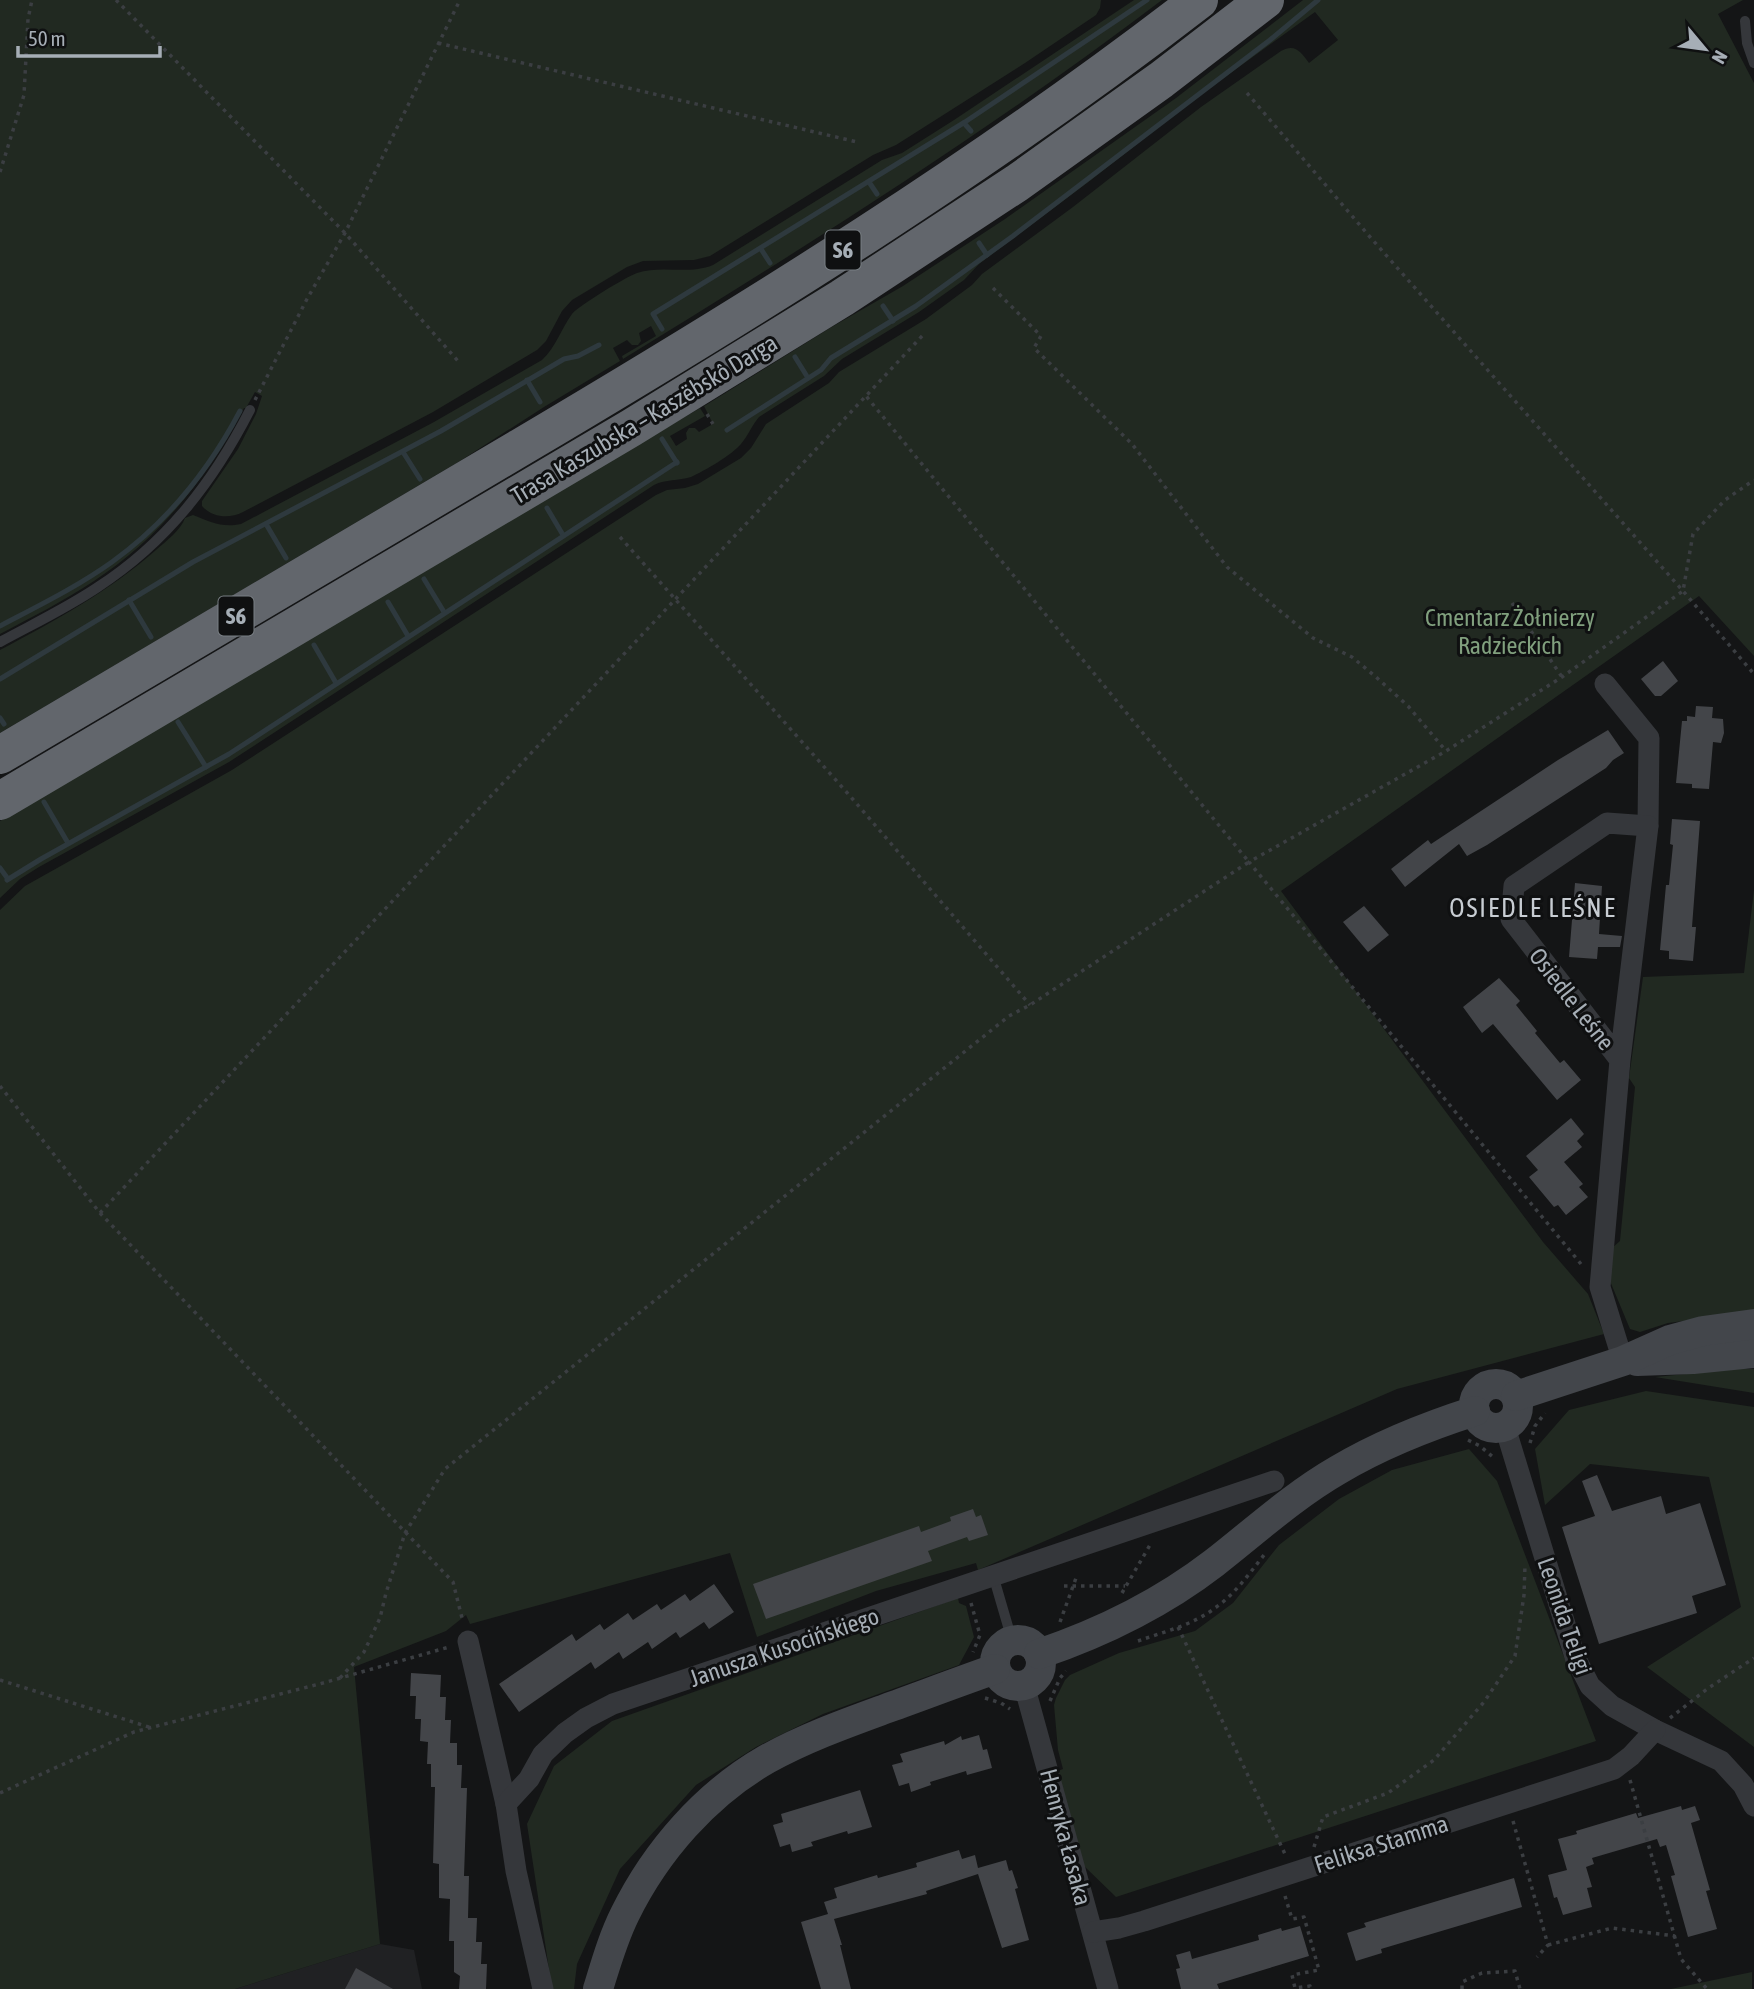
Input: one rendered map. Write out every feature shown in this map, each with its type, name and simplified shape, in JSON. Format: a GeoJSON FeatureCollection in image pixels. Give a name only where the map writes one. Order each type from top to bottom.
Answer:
{"type":"FeatureCollection","features":[{"type":"Feature","properties":{"kind":"highway","name":"Trasa Kaszubska – Kaszëbskô Darga"},"geometry":{"type":"LineString","coordinates":[[0,755],[580,412],[822,263],[994,150],[1137,48],[1199,0]]}},
{"type":"Feature","properties":{"kind":"highway","name":"Trasa Kaszubska – Kaszëbskô Darga"},"geometry":{"type":"LineString","coordinates":[[0,801],[600,446],[842,298],[1017,183],[1161,80],[1265,0]]}},
{"type":"Feature","properties":{"kind":"street","name":"Osiedle Leśne"},"geometry":{"type":"LineString","coordinates":[[1605,684],[1649,738],[1648,826],[1620,1060],[1601,1287],[1623,1361]]}},
{"type":"Feature","properties":{"kind":"street","name":"Osiedle Leśne"},"geometry":{"type":"LineString","coordinates":[[1620,1060],[1511,919],[1514,886],[1607,823],[1648,826]]}},
{"type":"Feature","properties":{"kind":"street"},"geometry":{"type":"LineString","coordinates":[[1516,1396],[1623,1361],[1670,1340],[1703,1331],[1754,1324]]}},
{"type":"Feature","properties":{"kind":"street"},"geometry":{"type":"LineString","coordinates":[[1623,1361],[1693,1359],[1754,1353]]}},
{"type":"Feature","properties":{"kind":"street"},"geometry":{"type":"LineString","coordinates":[[1493,1384],[1502,1385],[1516,1396],[1517,1414],[1505,1427],[1486,1426],[1479,1420],[1475,1402],[1484,1388],[1493,1384]]}},
{"type":"Feature","properties":{"kind":"street"},"geometry":{"type":"LineString","coordinates":[[1040,1654],[1112,1625],[1155,1603],[1213,1564],[1283,1508],[1337,1470],[1394,1441],[1475,1411]]}},
{"type":"Feature","properties":{"kind":"street","name":"Leonida Teligi"},"geometry":{"type":"LineString","coordinates":[[1505,1427],[1575,1657],[1590,1686],[1612,1706],[1721,1761],[1743,1785],[1754,1806]]}},
{"type":"Feature","properties":{"kind":"street","name":"Janusza Kusocińskiego"},"geometry":{"type":"LineString","coordinates":[[506,1804],[529,1779],[543,1754],[565,1733],[604,1709],[1274,1481]]}},
{"type":"Feature","properties":{"kind":"street"},"geometry":{"type":"LineString","coordinates":[[598,1989],[614,1938],[644,1878],[695,1815],[726,1788],[764,1761],[797,1743],[984,1673],[998,1676],[1009,1685],[1024,1685],[1036,1677],[1040,1670],[1040,1654],[1031,1644],[1019,1639],[1012,1640],[999,1648],[984,1673]]}},
{"type":"Feature","properties":{"kind":"street"},"geometry":{"type":"LineString","coordinates":[[468,1641],[506,1804],[516,1871],[543,1989]]}},
{"type":"Feature","properties":{"kind":"street","name":"Henryka Łasaka"},"geometry":{"type":"LineString","coordinates":[[1024,1685],[1108,1989]]}},
{"type":"Feature","properties":{"kind":"street","name":"Feliksa Stamma"},"geometry":{"type":"LineString","coordinates":[[1093,1932],[1119,1928],[1614,1769],[1631,1756],[1655,1730]]}},
{"type":"Feature","properties":{"kind":"lane"},"geometry":{"type":"LineString","coordinates":[[1745,21],[1746,43],[1754,63]]}},
{"type":"Feature","properties":{"kind":"lane"},"geometry":{"type":"LineString","coordinates":[[0,642],[97,588],[147,549],[178,519],[202,490],[230,449],[250,410]]}},
{"type":"Feature","properties":{"kind":"lane"},"geometry":{"type":"LineString","coordinates":[[520,461],[580,412]]}},
{"type":"Feature","properties":{"kind":"lane"},"geometry":{"type":"LineString","coordinates":[[529,475],[600,446]]}},
{"type":"Feature","properties":{"kind":"lane"},"geometry":{"type":"LineString","coordinates":[[362,541],[433,513]]}},
{"type":"Feature","properties":{"kind":"lane"},"geometry":{"type":"LineString","coordinates":[[382,576],[442,527]]}},
{"type":"Feature","properties":{"kind":"lane"},"geometry":{"type":"LineString","coordinates":[[993,1576],[1012,1640]]}},
{"type":"Feature","properties":{"kind":"path"},"geometry":{"type":"LineString","coordinates":[[0,172],[24,95],[32,0]]}},
{"type":"Feature","properties":{"kind":"path"},"geometry":{"type":"LineString","coordinates":[[116,0],[345,233],[458,361]]}},
{"type":"Feature","properties":{"kind":"path"},"geometry":{"type":"LineString","coordinates":[[250,410],[291,328],[345,233],[460,0]]}},
{"type":"Feature","properties":{"kind":"path"},"geometry":{"type":"LineString","coordinates":[[438,43],[857,142]]}},
{"type":"Feature","properties":{"kind":"path"},"geometry":{"type":"LineString","coordinates":[[1247,93],[1754,674]]}},
{"type":"Feature","properties":{"kind":"path"},"geometry":{"type":"LineString","coordinates":[[993,288],[1041,336],[1034,348],[1132,444],[1227,567],[1313,638],[1352,657],[1377,677],[1408,706],[1446,751]]}},
{"type":"Feature","properties":{"kind":"path"},"geometry":{"type":"LineString","coordinates":[[100,1213],[924,334]]}},
{"type":"Feature","properties":{"kind":"path"},"geometry":{"type":"LineString","coordinates":[[866,396],[1601,1287]]}},
{"type":"Feature","properties":{"kind":"path"},"geometry":{"type":"LineString","coordinates":[[340,1678],[364,1652],[380,1618],[405,1533],[445,1469],[1009,1016],[1249,862],[1446,751],[1562,677],[1683,591],[1693,534],[1725,500],[1754,480]]}},
{"type":"Feature","properties":{"kind":"path"},"geometry":{"type":"LineString","coordinates":[[620,537],[850,796],[1030,1005]]}},
{"type":"Feature","properties":{"kind":"path"},"geometry":{"type":"LineString","coordinates":[[1512,603],[1562,677]]}},
{"type":"Feature","properties":{"kind":"path"},"geometry":{"type":"LineString","coordinates":[[0,1086],[100,1213],[453,1582],[468,1641],[134,1732],[0,1793]]}},
{"type":"Feature","properties":{"kind":"path"},"geometry":{"type":"LineString","coordinates":[[1120,1601],[1125,1586],[1150,1545]]}},
{"type":"Feature","properties":{"kind":"path"},"geometry":{"type":"LineString","coordinates":[[1311,1989],[1310,1986],[1295,1988],[1292,1975],[1319,1970],[1304,1917],[1292,1919],[1294,1872],[1323,1817],[1388,1793],[1434,1760],[1485,1702],[1515,1656],[1526,1560]]}},
{"type":"Feature","properties":{"kind":"path"},"geometry":{"type":"LineString","coordinates":[[1059,1625],[1076,1578]]}},
{"type":"Feature","properties":{"kind":"path"},"geometry":{"type":"LineString","coordinates":[[961,1586],[969,1596],[980,1635],[969,1662],[984,1673]]}},
{"type":"Feature","properties":{"kind":"path"},"geometry":{"type":"LineString","coordinates":[[1064,1586],[1125,1586]]}},
{"type":"Feature","properties":{"kind":"path"},"geometry":{"type":"LineString","coordinates":[[1178,1627],[1294,1872]]}},
{"type":"Feature","properties":{"kind":"path"},"geometry":{"type":"LineString","coordinates":[[1655,1730],[1707,1689],[1754,1658]]}},
{"type":"Feature","properties":{"kind":"path"},"geometry":{"type":"LineString","coordinates":[[0,1680],[152,1728]]}},
{"type":"Feature","properties":{"kind":"path"},"geometry":{"type":"LineString","coordinates":[[1624,1761],[1681,1959],[1707,1989]]}},
{"type":"Feature","properties":{"kind":"path"},"geometry":{"type":"LineString","coordinates":[[1508,1803],[1548,1945]]}},
{"type":"Feature","properties":{"kind":"path"},"geometry":{"type":"LineString","coordinates":[[1537,1957],[1548,1945],[1612,1928],[1675,1936]]}},
{"type":"Feature","properties":{"kind":"path"},"geometry":{"type":"LineString","coordinates":[[1462,1989],[1462,1982],[1482,1973],[1515,1971],[1521,1989]]}},
{"type":"Feature","properties":{"kind":"shaded area"},"geometry":{"type":"Polygon","coordinates":[[[380,1944],[414,1950],[422,1989],[235,1989],[380,1944]]]}},
{"type":"Feature","properties":{"kind":"green space"},"geometry":{"type":"Polygon","coordinates":[[[0,0],[1101,0],[1096,15],[1025,63],[896,145],[873,155],[710,256],[694,260],[643,261],[627,267],[572,300],[562,311],[546,341],[537,350],[433,412],[243,512],[232,516],[216,515],[202,506],[202,501],[238,449],[256,414],[262,396],[255,392],[198,482],[141,545],[83,588],[0,634],[0,0]]]}},
{"type":"Feature","properties":{"kind":"green space"},"geometry":{"type":"Polygon","coordinates":[[[1134,0],[1162,0],[964,141],[761,274],[623,359],[622,356],[656,336],[651,326],[639,333],[641,341],[638,345],[632,345],[627,340],[613,348],[620,361],[460,461],[0,733],[0,650],[119,579],[169,539],[185,518],[193,515],[222,525],[241,524],[434,422],[542,360],[572,314],[613,286],[646,271],[694,269],[713,265],[882,160],[902,153],[1134,0]]]}},
{"type":"Feature","properties":{"kind":"green space","name":"Cmentarz Żołnierzy Radzieckich"},"geometry":{"type":"Polygon","coordinates":[[[1303,0],[1743,0],[1718,14],[1754,83],[1754,656],[1699,596],[1281,891],[1543,1242],[1588,1294],[1604,1334],[1397,1389],[978,1570],[976,1563],[876,1591],[757,1637],[730,1553],[470,1624],[466,1615],[446,1631],[354,1667],[380,1944],[235,1989],[0,1989],[0,910],[25,886],[232,770],[656,495],[698,484],[741,458],[751,448],[766,424],[829,383],[839,372],[926,319],[1201,107],[1281,51],[1294,48],[1309,63],[1338,40],[1315,12],[1192,101],[979,264],[964,280],[919,312],[842,359],[824,376],[759,417],[741,444],[725,458],[691,477],[654,485],[229,762],[39,867],[20,879],[0,898],[0,821],[700,408],[705,416],[670,436],[676,446],[687,439],[689,428],[695,428],[699,432],[713,424],[704,406],[903,286],[1005,219],[1176,98],[1303,0]]]}},
{"type":"Feature","properties":{"kind":"green space"},"geometry":{"type":"Polygon","coordinates":[[[1754,890],[1754,1312],[1668,1323],[1640,1332],[1630,1329],[1610,1281],[1611,1249],[1620,1241],[1635,1087],[1629,1078],[1643,977],[1744,973],[1754,890]]]}},
{"type":"Feature","properties":{"kind":"green space"},"geometry":{"type":"Polygon","coordinates":[[[1754,1369],[1754,1393],[1655,1377],[1754,1369]]]}},
{"type":"Feature","properties":{"kind":"green space"},"geometry":{"type":"Polygon","coordinates":[[[1646,1391],[1754,1407],[1754,1747],[1647,1667],[1741,1607],[1709,1477],[1590,1464],[1545,1505],[1535,1449],[1569,1410],[1646,1391]]]}},
{"type":"Feature","properties":{"kind":"green space"},"geometry":{"type":"Polygon","coordinates":[[[1469,1449],[1497,1481],[1596,1741],[1116,1897],[1082,1864],[1058,1771],[1063,1769],[1058,1750],[1054,1705],[1065,1680],[1070,1675],[1119,1653],[1195,1631],[1233,1603],[1279,1545],[1339,1499],[1392,1470],[1469,1449]]]}},
{"type":"Feature","properties":{"kind":"green space"},"geometry":{"type":"Polygon","coordinates":[[[958,1598],[959,1603],[966,1606],[974,1637],[959,1665],[823,1714],[756,1747],[696,1785],[620,1869],[577,1964],[574,1989],[552,1989],[527,1824],[554,1766],[612,1721],[958,1598]]]}},
{"type":"Feature","properties":{"kind":"green space"},"geometry":{"type":"Polygon","coordinates":[[[1752,1972],[1752,1989],[1671,1989],[1752,1972]]]}},
{"type":"Feature","properties":{"kind":"building"},"geometry":{"type":"Polygon","coordinates":[[[1663,661],[1678,681],[1661,696],[1655,696],[1641,679],[1663,661]]]}},
{"type":"Feature","properties":{"kind":"building"},"geometry":{"type":"Polygon","coordinates":[[[1696,706],[1713,707],[1712,718],[1723,719],[1724,733],[1721,743],[1713,742],[1709,789],[1676,783],[1682,721],[1687,721],[1687,716],[1695,717],[1696,706]]]}},
{"type":"Feature","properties":{"kind":"building"},"geometry":{"type":"Polygon","coordinates":[[[1608,730],[1624,753],[1606,768],[1487,845],[1467,856],[1459,844],[1405,887],[1391,869],[1428,840],[1431,844],[1608,730]]]}},
{"type":"Feature","properties":{"kind":"building"},"geometry":{"type":"Polygon","coordinates":[[[1672,819],[1700,821],[1692,927],[1696,927],[1693,961],[1669,959],[1669,951],[1660,950],[1673,845],[1670,844],[1672,819]]]}},
{"type":"Feature","properties":{"kind":"building"},"geometry":{"type":"Polygon","coordinates":[[[1575,883],[1602,886],[1599,934],[1622,936],[1620,947],[1598,947],[1597,959],[1569,957],[1575,883]]]}},
{"type":"Feature","properties":{"kind":"building"},"geometry":{"type":"Polygon","coordinates":[[[1364,906],[1389,935],[1368,952],[1343,922],[1364,906]]]}},
{"type":"Feature","properties":{"kind":"building"},"geometry":{"type":"Polygon","coordinates":[[[1499,978],[1520,1001],[1516,1005],[1537,1031],[1535,1033],[1560,1063],[1564,1060],[1581,1080],[1557,1100],[1493,1024],[1482,1033],[1463,1007],[1499,978]]]}},
{"type":"Feature","properties":{"kind":"building"},"geometry":{"type":"Polygon","coordinates":[[[1571,1118],[1584,1134],[1577,1141],[1582,1147],[1564,1162],[1583,1184],[1579,1187],[1588,1197],[1566,1215],[1558,1205],[1554,1207],[1529,1177],[1538,1170],[1526,1156],[1571,1118]]]}},
{"type":"Feature","properties":{"kind":"building"},"geometry":{"type":"Polygon","coordinates":[[[1597,1475],[1612,1511],[1661,1496],[1666,1514],[1700,1503],[1726,1585],[1692,1596],[1697,1613],[1599,1644],[1562,1527],[1595,1516],[1582,1481],[1597,1475]]]}},
{"type":"Feature","properties":{"kind":"building"},"geometry":{"type":"Polygon","coordinates":[[[973,1509],[976,1517],[981,1515],[988,1535],[969,1541],[967,1537],[928,1551],[932,1561],[766,1619],[753,1584],[919,1526],[921,1532],[973,1509]]]}},
{"type":"Feature","properties":{"kind":"building"},"geometry":{"type":"Polygon","coordinates":[[[714,1584],[734,1612],[709,1629],[704,1622],[680,1638],[676,1632],[652,1649],[648,1642],[623,1659],[619,1652],[595,1669],[591,1662],[519,1712],[499,1684],[572,1634],[576,1641],[600,1624],[604,1630],[628,1613],[633,1620],[657,1604],[661,1610],[685,1594],[690,1601],[714,1584]]]}},
{"type":"Feature","properties":{"kind":"building"},"geometry":{"type":"Polygon","coordinates":[[[411,1673],[441,1675],[440,1697],[446,1697],[445,1720],[451,1720],[450,1743],[457,1743],[457,1765],[462,1765],[461,1788],[467,1788],[464,1876],[469,1876],[468,1918],[477,1918],[476,1942],[482,1942],[481,1964],[487,1964],[486,1989],[459,1989],[460,1976],[454,1972],[454,1941],[449,1941],[450,1899],[439,1898],[439,1864],[433,1863],[435,1787],[431,1787],[431,1764],[427,1764],[428,1742],[420,1741],[421,1719],[415,1719],[416,1696],[410,1696],[411,1673]]]}},
{"type":"Feature","properties":{"kind":"building"},"geometry":{"type":"Polygon","coordinates":[[[979,1735],[983,1750],[987,1749],[992,1768],[967,1775],[966,1771],[930,1782],[931,1785],[911,1792],[909,1783],[899,1786],[892,1765],[903,1762],[900,1754],[944,1741],[945,1745],[961,1736],[962,1740],[979,1735]]]}},
{"type":"Feature","properties":{"kind":"building"},"geometry":{"type":"Polygon","coordinates":[[[860,1790],[872,1827],[811,1842],[813,1846],[792,1852],[790,1844],[780,1847],[773,1825],[783,1822],[781,1814],[860,1790]]]}},
{"type":"Feature","properties":{"kind":"building"},"geometry":{"type":"Polygon","coordinates":[[[1681,1806],[1682,1810],[1695,1806],[1700,1820],[1691,1823],[1710,1890],[1706,1891],[1717,1929],[1688,1937],[1671,1876],[1675,1875],[1666,1845],[1660,1847],[1657,1839],[1592,1858],[1594,1864],[1586,1867],[1592,1887],[1587,1888],[1592,1907],[1563,1915],[1557,1897],[1554,1898],[1548,1875],[1567,1870],[1558,1839],[1636,1813],[1638,1818],[1681,1806]]]}},
{"type":"Feature","properties":{"kind":"building"},"geometry":{"type":"Polygon","coordinates":[[[959,1850],[962,1859],[975,1855],[978,1868],[1006,1860],[1018,1888],[1015,1889],[1029,1940],[1002,1948],[978,1874],[926,1891],[927,1894],[834,1919],[851,1989],[821,1989],[801,1922],[828,1914],[824,1902],[837,1898],[834,1888],[917,1867],[916,1863],[959,1850]]]}},
{"type":"Feature","properties":{"kind":"building"},"geometry":{"type":"Polygon","coordinates":[[[1514,1878],[1522,1907],[1381,1949],[1382,1953],[1356,1961],[1347,1933],[1366,1927],[1364,1923],[1514,1878]]]}},
{"type":"Feature","properties":{"kind":"building"},"geometry":{"type":"Polygon","coordinates":[[[1300,1926],[1309,1956],[1217,1984],[1219,1989],[1181,1989],[1176,1955],[1190,1951],[1192,1959],[1259,1940],[1258,1935],[1300,1926]]]}},
{"type":"Feature","properties":{"kind":"building"},"geometry":{"type":"Polygon","coordinates":[[[356,1968],[393,1989],[345,1989],[356,1968]]]}},
{"type":"Feature","properties":{"kind":"waterway"},"geometry":{"type":"LineString","coordinates":[[662,329],[653,314],[965,122],[1147,0]]}},
{"type":"Feature","properties":{"kind":"waterway"},"geometry":{"type":"LineString","coordinates":[[727,430],[821,370],[831,358],[916,306],[1013,236],[1270,40],[1318,0]]}},
{"type":"Feature","properties":{"kind":"waterway"},"geometry":{"type":"LineString","coordinates":[[964,123],[971,131]]}},
{"type":"Feature","properties":{"kind":"waterway"},"geometry":{"type":"LineString","coordinates":[[869,182],[877,194]]}},
{"type":"Feature","properties":{"kind":"waterway"},"geometry":{"type":"LineString","coordinates":[[979,243],[987,255]]}},
{"type":"Feature","properties":{"kind":"waterway"},"geometry":{"type":"LineString","coordinates":[[761,249],[770,263]]}},
{"type":"Feature","properties":{"kind":"waterway"},"geometry":{"type":"LineString","coordinates":[[883,306],[893,321]]}},
{"type":"Feature","properties":{"kind":"waterway"},"geometry":{"type":"LineString","coordinates":[[0,679],[193,562],[441,431],[564,359],[578,356],[599,345]]}},
{"type":"Feature","properties":{"kind":"waterway"},"geometry":{"type":"LineString","coordinates":[[795,357],[808,378]]}},
{"type":"Feature","properties":{"kind":"waterway"},"geometry":{"type":"LineString","coordinates":[[527,380],[540,402]]}},
{"type":"Feature","properties":{"kind":"waterway"},"geometry":{"type":"LineString","coordinates":[[0,626],[99,571],[132,547],[185,494],[215,454],[240,411]]}},
{"type":"Feature","properties":{"kind":"waterway"},"geometry":{"type":"LineString","coordinates":[[662,439],[677,463]]}},
{"type":"Feature","properties":{"kind":"waterway"},"geometry":{"type":"LineString","coordinates":[[403,452],[420,479]]}},
{"type":"Feature","properties":{"kind":"waterway"},"geometry":{"type":"LineString","coordinates":[[7,880],[229,754],[677,462]]}},
{"type":"Feature","properties":{"kind":"waterway"},"geometry":{"type":"LineString","coordinates":[[547,508],[563,535]]}},
{"type":"Feature","properties":{"kind":"waterway"},"geometry":{"type":"LineString","coordinates":[[266,524],[286,558]]}},
{"type":"Feature","properties":{"kind":"waterway"},"geometry":{"type":"LineString","coordinates":[[424,579],[444,612]]}},
{"type":"Feature","properties":{"kind":"waterway"},"geometry":{"type":"LineString","coordinates":[[129,600],[151,637]]}},
{"type":"Feature","properties":{"kind":"waterway"},"geometry":{"type":"LineString","coordinates":[[388,602],[408,636]]}},
{"type":"Feature","properties":{"kind":"waterway"},"geometry":{"type":"LineString","coordinates":[[314,645],[336,683]]}},
{"type":"Feature","properties":{"kind":"waterway"},"geometry":{"type":"LineString","coordinates":[[0,718],[4,724]]}},
{"type":"Feature","properties":{"kind":"waterway"},"geometry":{"type":"LineString","coordinates":[[178,722],[206,767]]}},
{"type":"Feature","properties":{"kind":"waterway"},"geometry":{"type":"LineString","coordinates":[[44,802],[68,843]]}},
{"type":"Feature","properties":{"kind":"waterway"},"geometry":{"type":"LineString","coordinates":[[0,868],[8,879]]}},
{"type":"Feature","properties":{"kind":"district","name":"OSIEDLE LEŚNE"},"geometry":{"type":"Point","coordinates":[1533,908]}}]}
